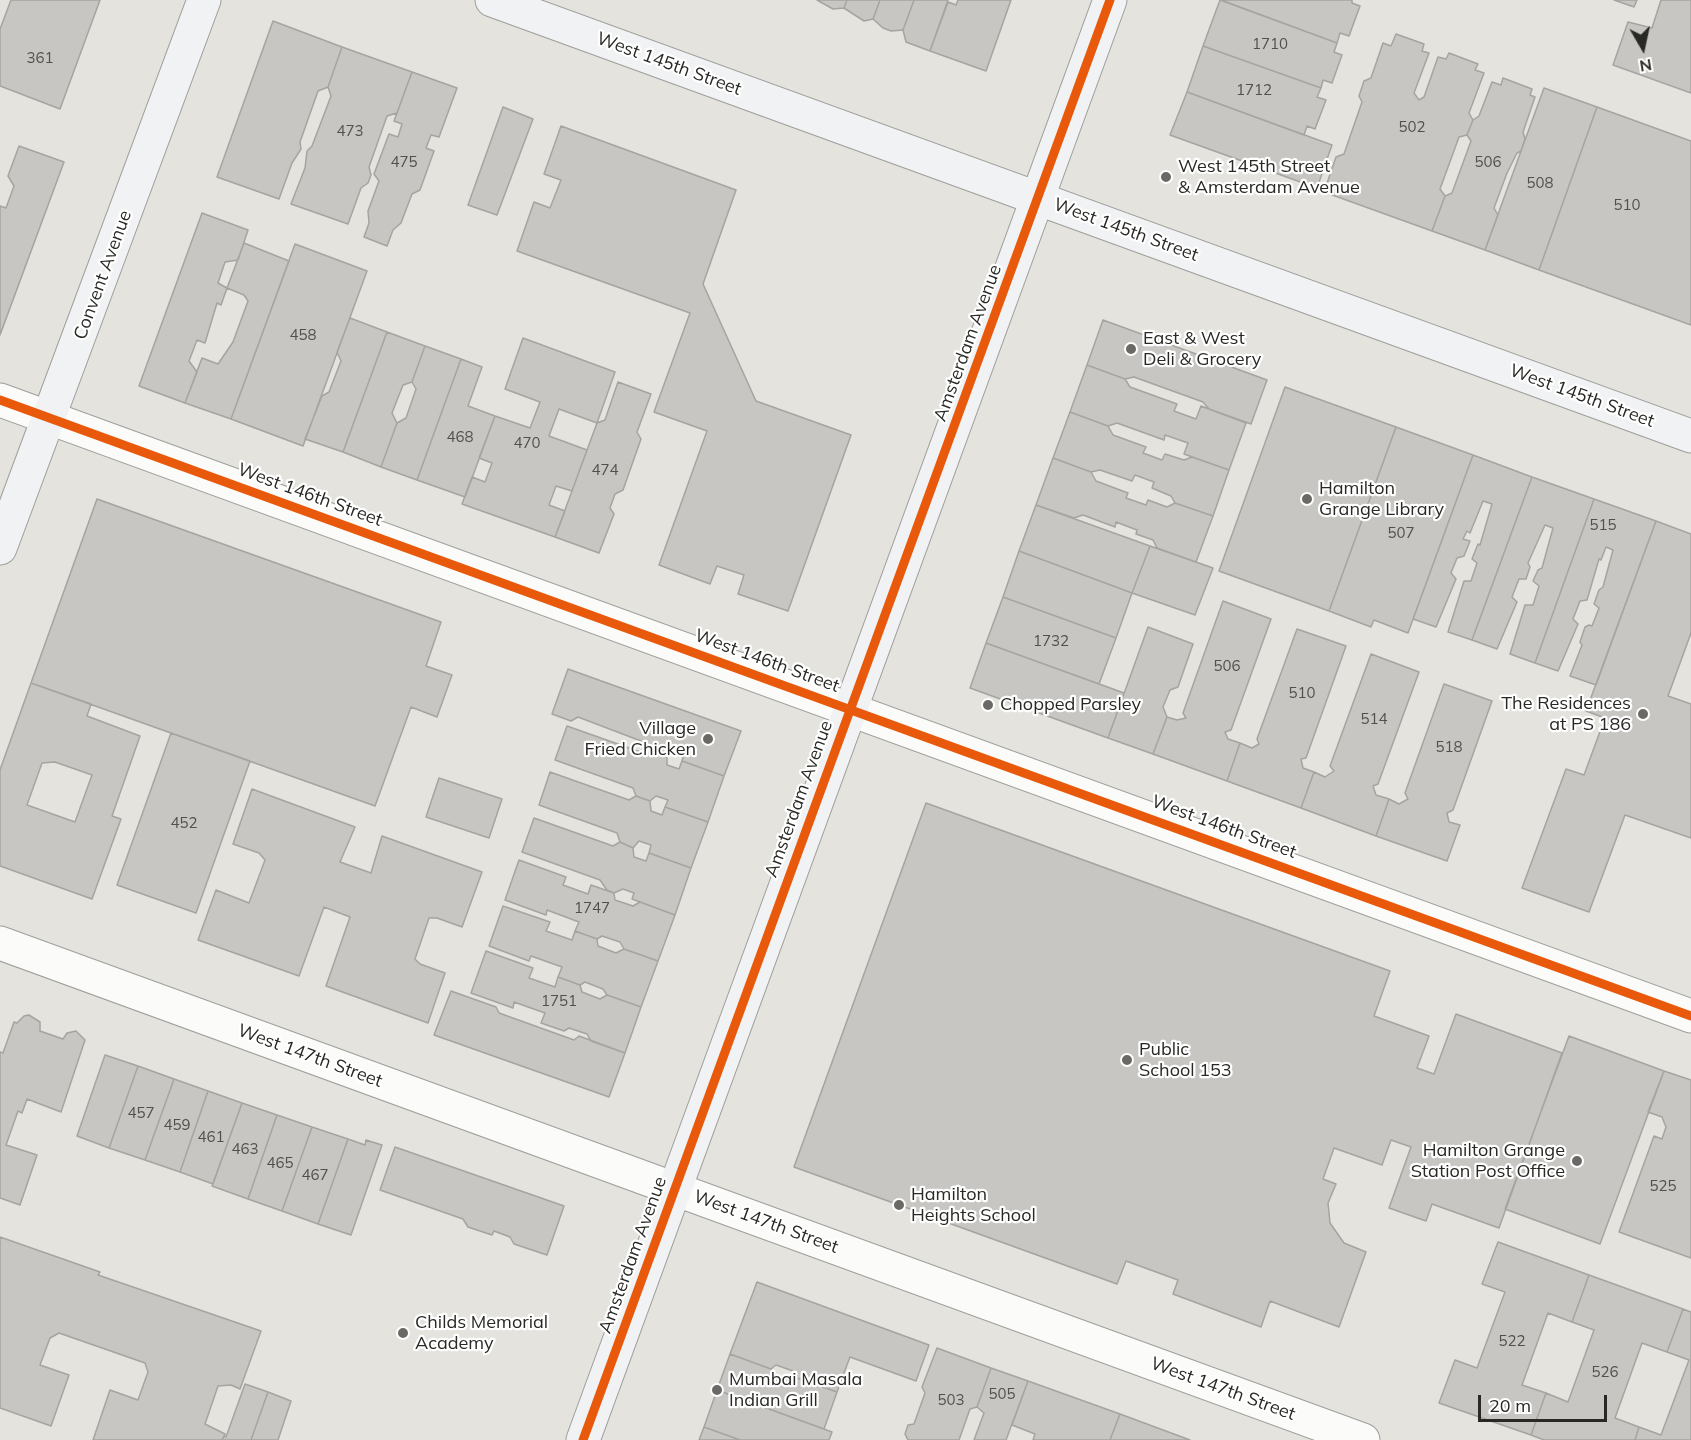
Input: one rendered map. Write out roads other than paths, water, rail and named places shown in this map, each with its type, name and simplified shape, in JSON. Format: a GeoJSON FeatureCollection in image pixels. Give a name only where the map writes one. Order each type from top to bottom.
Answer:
{"type":"FeatureCollection","features":[{"type":"Feature","properties":{"kind":"main road","name":"Convent Avenue"},"geometry":{"type":"LineString","coordinates":[[0,548],[204,0]]}},
{"type":"Feature","properties":{"kind":"main road","name":"West 145th Street"},"geometry":{"type":"LineString","coordinates":[[492,0],[1691,436]]}},
{"type":"Feature","properties":{"kind":"main road","name":"Amsterdam Avenue"},"geometry":{"type":"LineString","coordinates":[[583,1440],[1110,0]]}},
{"type":"Feature","properties":{"kind":"street","name":"West 146th Street"},"geometry":{"type":"LineString","coordinates":[[0,400],[1691,1016]]}},
{"type":"Feature","properties":{"kind":"street","name":"West 147th Street"},"geometry":{"type":"LineString","coordinates":[[0,943],[1364,1440]]}},
{"type":"Feature","properties":{"kind":"place","name":"West 145th Street & Amsterdam Avenue"},"geometry":{"type":"Point","coordinates":[1166,177]}},
{"type":"Feature","properties":{"kind":"place","name":"East & West Deli & Grocery"},"geometry":{"type":"Point","coordinates":[1131,349]}},
{"type":"Feature","properties":{"kind":"place","name":"Hamilton Grange Library"},"geometry":{"type":"Point","coordinates":[1307,499]}},
{"type":"Feature","properties":{"kind":"place","name":"Chopped Parsley"},"geometry":{"type":"Point","coordinates":[988,705]}},
{"type":"Feature","properties":{"kind":"place","name":"The Residences at PS 186"},"geometry":{"type":"Point","coordinates":[1643,714]}},
{"type":"Feature","properties":{"kind":"place","name":"Village Fried Chicken"},"geometry":{"type":"Point","coordinates":[708,739]}},
{"type":"Feature","properties":{"kind":"place","name":"Public School 153"},"geometry":{"type":"Point","coordinates":[1127,1060]}},
{"type":"Feature","properties":{"kind":"place","name":"Hamilton Grange Station Post Office"},"geometry":{"type":"Point","coordinates":[1577,1161]}},
{"type":"Feature","properties":{"kind":"place","name":"Hamilton Heights School"},"geometry":{"type":"Point","coordinates":[899,1205]}},
{"type":"Feature","properties":{"kind":"place","name":"Childs Memorial Academy"},"geometry":{"type":"Point","coordinates":[403,1333]}},
{"type":"Feature","properties":{"kind":"place","name":"Mumbai Masala Indian Grill"},"geometry":{"type":"Point","coordinates":[717,1390]}}]}
